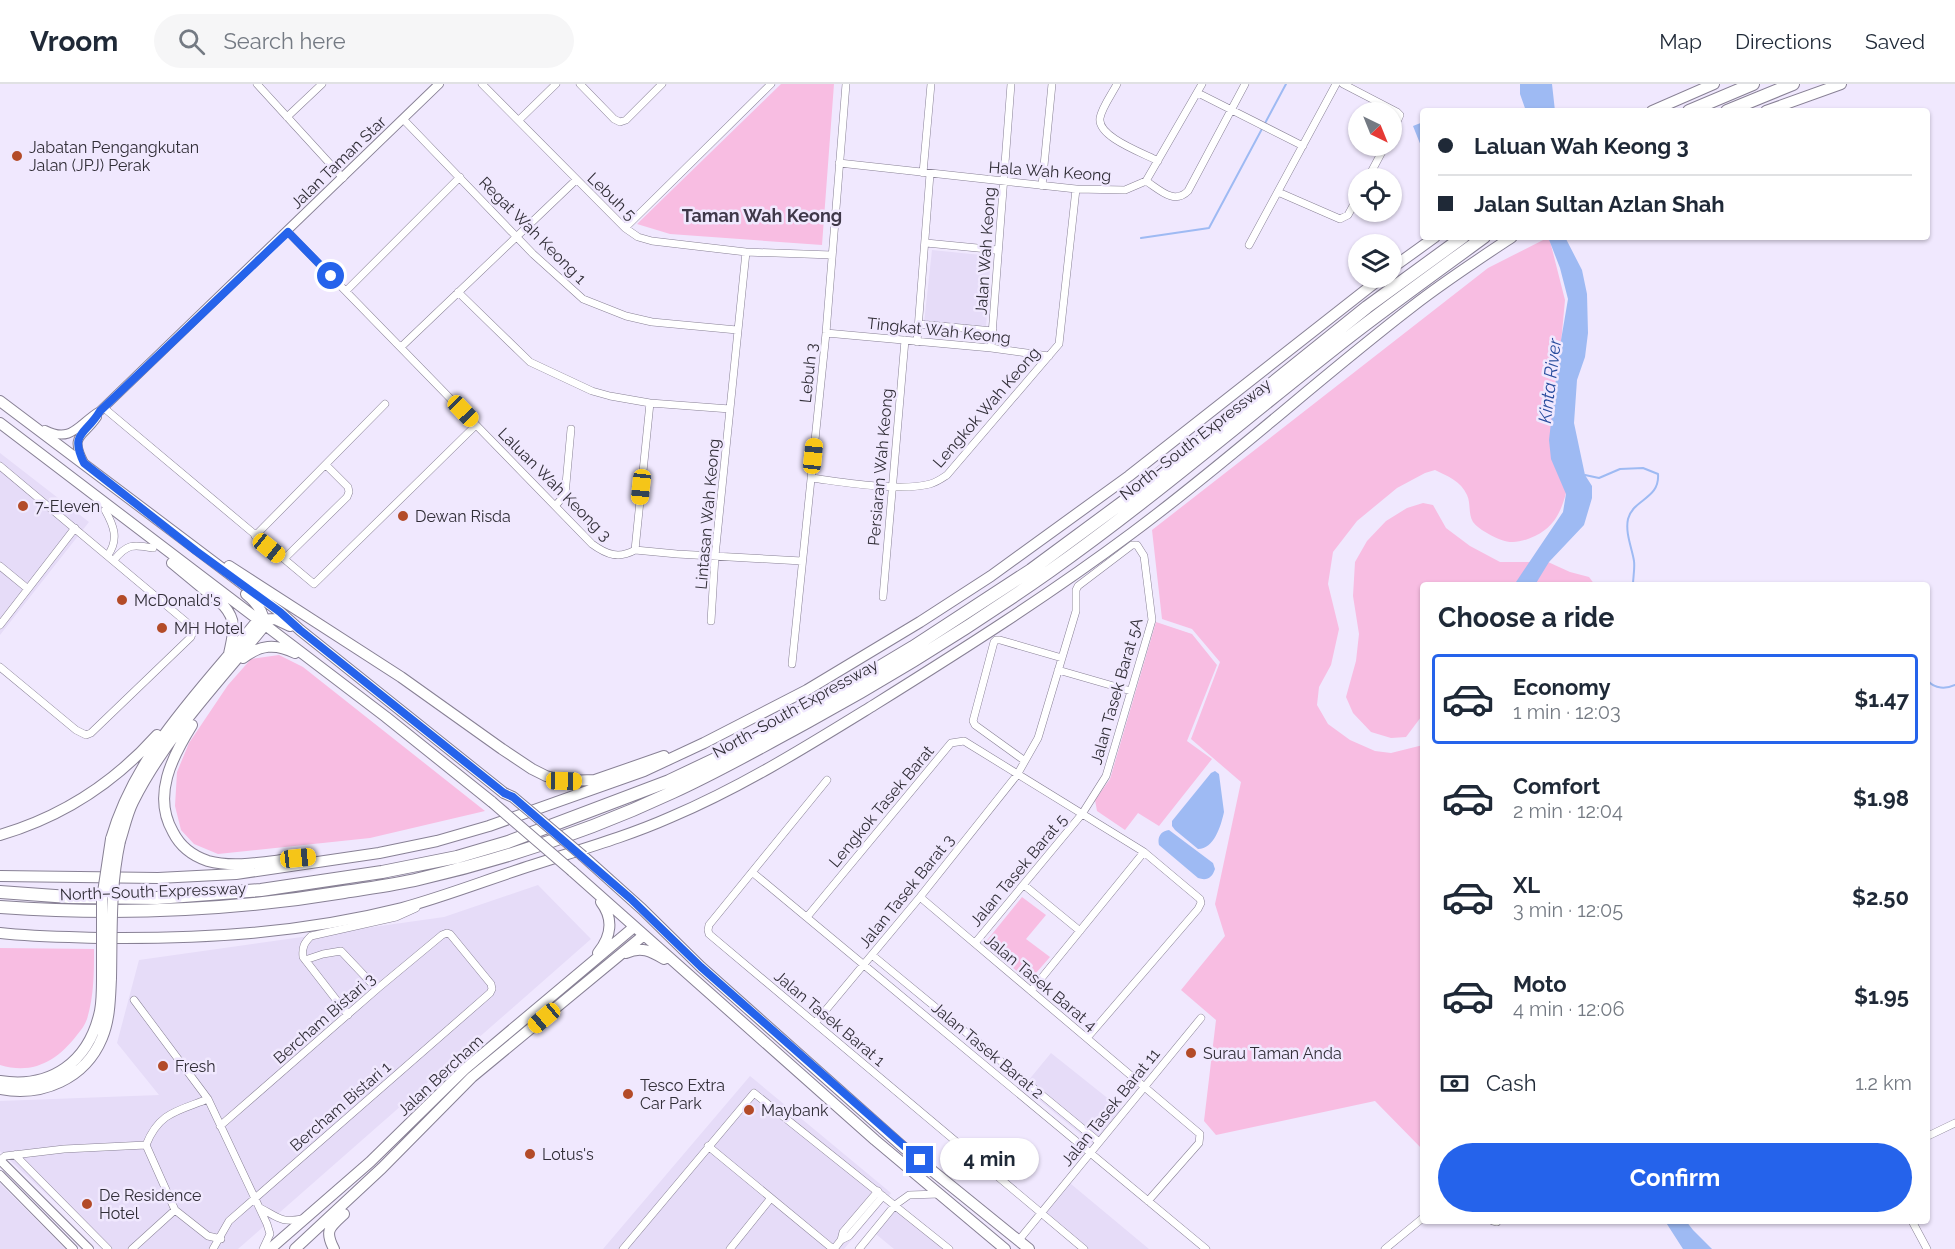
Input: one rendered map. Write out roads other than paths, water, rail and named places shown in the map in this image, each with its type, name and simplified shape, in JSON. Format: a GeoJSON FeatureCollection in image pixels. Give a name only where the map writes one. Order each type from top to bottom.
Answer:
{"type":"FeatureCollection","features":[{"type":"Feature","properties":{"kind":"highway"},"geometry":{"type":"LineString","coordinates":[[1696,108],[1753,84]]}},
{"type":"Feature","properties":{"kind":"highway"},"geometry":{"type":"LineString","coordinates":[[1734,108],[1793,84]]}},
{"type":"Feature","properties":{"kind":"highway","name":"North–South Expressway"},"geometry":{"type":"LineString","coordinates":[[0,892],[69,897],[157,898],[261,890],[370,874],[457,857],[508,842],[669,781],[728,753],[838,692],[913,647],[1031,570],[1142,488],[1367,307],[1459,240]]}},
{"type":"Feature","properties":{"kind":"highway","name":"North–South Expressway"},"geometry":{"type":"LineString","coordinates":[[0,906],[94,912],[237,907],[413,881],[518,852],[611,818],[670,793],[730,764],[840,704],[918,658],[1049,571],[1147,499],[1350,336],[1480,240]]}},
{"type":"Feature","properties":{"kind":"main road"},"geometry":{"type":"LineString","coordinates":[[1659,108],[1714,84]]}},
{"type":"Feature","properties":{"kind":"main road"},"geometry":{"type":"LineString","coordinates":[[1774,108],[1841,84]]}},
{"type":"Feature","properties":{"kind":"main road"},"geometry":{"type":"LineString","coordinates":[[1402,261],[1432,240]]}},
{"type":"Feature","properties":{"kind":"main road"},"geometry":{"type":"LineString","coordinates":[[3,935],[171,939],[285,930],[346,920],[443,896],[607,842],[671,818],[720,795],[824,736],[1026,608],[1132,533],[1197,483],[1413,306],[1508,240]]}},
{"type":"Feature","properties":{"kind":"main road"},"geometry":{"type":"LineString","coordinates":[[0,876],[158,878],[225,874],[379,854],[437,841],[555,804],[644,771],[807,690],[991,576],[1129,476],[1368,288]]}},
{"type":"Feature","properties":{"kind":"main road"},"geometry":{"type":"LineString","coordinates":[[0,401],[265,601],[504,793],[513,797],[637,904],[701,967],[903,1147],[1029,1249]]}},
{"type":"Feature","properties":{"kind":"main road"},"geometry":{"type":"LineString","coordinates":[[21,417],[64,455],[253,599],[252,608]]}},
{"type":"Feature","properties":{"kind":"main road"},"geometry":{"type":"LineString","coordinates":[[0,423],[252,608],[262,622],[492,802],[641,929],[875,1140],[1005,1249]]}},
{"type":"Feature","properties":{"kind":"main road"},"geometry":{"type":"LineString","coordinates":[[45,457],[54,473],[105,510],[224,606],[230,613],[234,625],[229,662]]}},
{"type":"Feature","properties":{"kind":"main road"},"geometry":{"type":"LineString","coordinates":[[196,551],[214,557],[313,619],[401,676],[502,749],[546,776],[564,781],[595,780],[704,743]]}},
{"type":"Feature","properties":{"kind":"main road"},"geometry":{"type":"LineString","coordinates":[[0,1089],[23,1092],[48,1088],[62,1082],[92,1056],[102,1037],[110,1009],[102,899],[120,808],[139,771],[262,622],[275,619],[300,630]]}},
{"type":"Feature","properties":{"kind":"main road"},"geometry":{"type":"LineString","coordinates":[[229,662],[266,646],[288,650],[311,661]]}},
{"type":"Feature","properties":{"kind":"main road"},"geometry":{"type":"LineString","coordinates":[[197,700],[199,713],[174,755],[164,794],[165,817],[182,846],[200,858],[226,864],[340,854],[379,854]]}},
{"type":"Feature","properties":{"kind":"main road"},"geometry":{"type":"LineString","coordinates":[[0,835],[42,820],[90,793],[134,758],[184,704],[197,700]]}},
{"type":"Feature","properties":{"kind":"main road"},"geometry":{"type":"LineString","coordinates":[[581,858],[637,913],[641,929]]}},
{"type":"Feature","properties":{"kind":"main road"},"geometry":{"type":"LineString","coordinates":[[525,1019],[528,1012],[605,944],[610,932],[607,910],[587,885]]}},
{"type":"Feature","properties":{"kind":"main road"},"geometry":{"type":"LineString","coordinates":[[641,929],[654,928],[671,937]]}},
{"type":"Feature","properties":{"kind":"main road","name":"Jalan Bercham"},"geometry":{"type":"LineString","coordinates":[[296,1248],[382,1168],[472,1077],[615,958],[641,929]]}},
{"type":"Feature","properties":{"kind":"main road","name":"Jalan Bercham"},"geometry":{"type":"LineString","coordinates":[[270,1249],[370,1162],[465,1069],[641,929]]}},
{"type":"Feature","properties":{"kind":"main road"},"geometry":{"type":"LineString","coordinates":[[615,958],[635,949],[646,950],[695,979]]}},
{"type":"Feature","properties":{"kind":"main road"},"geometry":{"type":"LineString","coordinates":[[0,1081],[28,1083],[45,1079],[74,1062],[95,1031],[107,978]]}},
{"type":"Feature","properties":{"kind":"main road"},"geometry":{"type":"LineString","coordinates":[[333,1247],[328,1237],[332,1226],[372,1184],[382,1168]]}},
{"type":"Feature","properties":{"kind":"main road"},"geometry":{"type":"LineString","coordinates":[[280,1249],[295,1236],[301,1234],[320,1238],[333,1247]]}},
{"type":"Feature","properties":{"kind":"street"},"geometry":{"type":"LineString","coordinates":[[257,84],[343,178]]}},
{"type":"Feature","properties":{"kind":"street"},"geometry":{"type":"LineString","coordinates":[[287,117],[322,84]]}},
{"type":"Feature","properties":{"kind":"street","name":"Jalan Taman Star"},"geometry":{"type":"LineString","coordinates":[[84,463],[77,449],[78,439],[102,410],[439,84]]}},
{"type":"Feature","properties":{"kind":"street","name":"Lebuh 5"},"geometry":{"type":"LineString","coordinates":[[482,84],[576,180],[625,228],[638,237],[652,241],[746,252],[832,255]]}},
{"type":"Feature","properties":{"kind":"street"},"geometry":{"type":"LineString","coordinates":[[519,120],[556,84]]}},
{"type":"Feature","properties":{"kind":"street"},"geometry":{"type":"LineString","coordinates":[[580,84],[614,119],[620,122],[626,120],[662,84]]}},
{"type":"Feature","properties":{"kind":"street"},"geometry":{"type":"LineString","coordinates":[[625,228],[771,84]]}},
{"type":"Feature","properties":{"kind":"street","name":"Lebuh 3"},"geometry":{"type":"LineString","coordinates":[[792,664],[826,333],[846,84]]}},
{"type":"Feature","properties":{"kind":"street"},"geometry":{"type":"LineString","coordinates":[[918,342],[926,243],[931,84]]}},
{"type":"Feature","properties":{"kind":"street","name":"Jalan Wah Keong"},"geometry":{"type":"LineString","coordinates":[[991,348],[1011,84]]}},
{"type":"Feature","properties":{"kind":"street"},"geometry":{"type":"LineString","coordinates":[[1042,186],[1052,84]]}},
{"type":"Feature","properties":{"kind":"street"},"geometry":{"type":"LineString","coordinates":[[1117,84],[1102,112],[1100,123],[1102,129],[1110,137],[1158,161]]}},
{"type":"Feature","properties":{"kind":"street"},"geometry":{"type":"LineString","coordinates":[[1202,84],[1146,181],[1167,195],[1177,198],[1188,191],[1245,84]]}},
{"type":"Feature","properties":{"kind":"street"},"geometry":{"type":"LineString","coordinates":[[1249,245],[1336,84]]}},
{"type":"Feature","properties":{"kind":"street"},"geometry":{"type":"LineString","coordinates":[[1343,84],[1378,102]]}},
{"type":"Feature","properties":{"kind":"street"},"geometry":{"type":"LineString","coordinates":[[1198,93],[1303,146]]}},
{"type":"Feature","properties":{"kind":"street","name":"Regat Wah Keong 1"},"geometry":{"type":"LineString","coordinates":[[403,120],[558,278],[583,299],[604,309],[652,322],[737,330]]}},
{"type":"Feature","properties":{"kind":"street","name":"Hala Wah Keong"},"geometry":{"type":"LineString","coordinates":[[839,164],[1076,189],[1125,190],[1146,181]]}},
{"type":"Feature","properties":{"kind":"street"},"geometry":{"type":"LineString","coordinates":[[346,291],[460,177]]}},
{"type":"Feature","properties":{"kind":"street"},"geometry":{"type":"LineString","coordinates":[[401,347],[576,180]]}},
{"type":"Feature","properties":{"kind":"street","name":"Lengkok Wah Keong"},"geometry":{"type":"LineString","coordinates":[[811,478],[893,486],[928,485],[938,482],[947,475],[1049,356],[1060,340],[1076,189]]}},
{"type":"Feature","properties":{"kind":"street"},"geometry":{"type":"LineString","coordinates":[[1278,192],[1340,219],[1348,215]]}},
{"type":"Feature","properties":{"kind":"street","name":"Laluan Wah Keong 3"},"geometry":{"type":"LineString","coordinates":[[288,232],[600,550],[619,556],[635,550],[802,561]]}},
{"type":"Feature","properties":{"kind":"street"},"geometry":{"type":"LineString","coordinates":[[926,243],[998,250]]}},
{"type":"Feature","properties":{"kind":"street","name":"Lintasan Wah Keong"},"geometry":{"type":"LineString","coordinates":[[711,621],[715,556],[746,252]]}},
{"type":"Feature","properties":{"kind":"street"},"geometry":{"type":"LineString","coordinates":[[459,292],[530,362],[592,391],[650,403],[730,409]]}},
{"type":"Feature","properties":{"kind":"street","name":"Tingkat Wah Keong"},"geometry":{"type":"LineString","coordinates":[[919,324],[993,331]]}},
{"type":"Feature","properties":{"kind":"street","name":"Tingkat Wah Keong"},"geometry":{"type":"LineString","coordinates":[[826,333],[991,348],[1049,356]]}},
{"type":"Feature","properties":{"kind":"street","name":"Persiaran Wah Keong"},"geometry":{"type":"LineString","coordinates":[[883,597],[904,340]]}},
{"type":"Feature","properties":{"kind":"street"},"geometry":{"type":"LineString","coordinates":[[635,550],[650,403]]}},
{"type":"Feature","properties":{"kind":"street"},"geometry":{"type":"LineString","coordinates":[[255,536],[385,405]]}},
{"type":"Feature","properties":{"kind":"street"},"geometry":{"type":"LineString","coordinates":[[102,410],[314,584],[476,425]]}},
{"type":"Feature","properties":{"kind":"street","name":"Jalan Taman Star"},"geometry":{"type":"LineString","coordinates":[[21,417],[52,434],[64,435],[76,430],[102,410]]}},
{"type":"Feature","properties":{"kind":"street"},"geometry":{"type":"LineString","coordinates":[[555,506],[565,495],[571,429]]}},
{"type":"Feature","properties":{"kind":"street"},"geometry":{"type":"LineString","coordinates":[[284,559],[347,497],[348,487],[326,465]]}},
{"type":"Feature","properties":{"kind":"street"},"geometry":{"type":"LineString","coordinates":[[0,466],[191,626],[193,634],[89,735],[82,734],[0,667]]}},
{"type":"Feature","properties":{"kind":"street"},"geometry":{"type":"LineString","coordinates":[[105,510],[114,526],[115,539],[111,558]]}},
{"type":"Feature","properties":{"kind":"street"},"geometry":{"type":"LineString","coordinates":[[0,625],[75,528]]}},
{"type":"Feature","properties":{"kind":"street"},"geometry":{"type":"LineString","coordinates":[[111,558],[132,545],[153,548]]}},
{"type":"Feature","properties":{"kind":"street","name":"Jalan Tasek Barat 5A"},"geometry":{"type":"LineString","coordinates":[[1082,814],[1106,776],[1152,620],[1143,553],[1137,545],[1132,545],[1100,569]]}},
{"type":"Feature","properties":{"kind":"street"},"geometry":{"type":"LineString","coordinates":[[0,566],[28,589]]}},
{"type":"Feature","properties":{"kind":"street","name":"Jalan Tasek Barat 3"},"geometry":{"type":"LineString","coordinates":[[815,1023],[920,897],[1017,775],[1038,738],[1076,611],[1076,590],[1100,569]]}},
{"type":"Feature","properties":{"kind":"street"},"geometry":{"type":"LineString","coordinates":[[1025,761],[975,725],[973,721],[994,642],[1000,640],[1062,658]]}},
{"type":"Feature","properties":{"kind":"street"},"geometry":{"type":"LineString","coordinates":[[1058,670],[1131,691]]}},
{"type":"Feature","properties":{"kind":"street","name":"Lengkok Tasek Barat"},"geometry":{"type":"LineString","coordinates":[[807,917],[951,743],[964,741],[1144,852],[1197,896],[1201,903],[1087,1038]]}},
{"type":"Feature","properties":{"kind":"street","name":"Jalan Tasek Barat 1"},"geometry":{"type":"LineString","coordinates":[[827,780],[709,925],[709,934],[1084,1249]]}},
{"type":"Feature","properties":{"kind":"street","name":"Jalan Tasek Barat 5"},"geometry":{"type":"LineString","coordinates":[[975,943],[1082,814]]}},
{"type":"Feature","properties":{"kind":"street"},"geometry":{"type":"LineString","coordinates":[[1031,991],[1144,852]]}},
{"type":"Feature","properties":{"kind":"street","name":"Jalan Tasek Barat 2"},"geometry":{"type":"LineString","coordinates":[[752,872],[1206,1249]]}},
{"type":"Feature","properties":{"kind":"street"},"geometry":{"type":"LineString","coordinates":[[1024,885],[1080,931]]}},
{"type":"Feature","properties":{"kind":"street"},"geometry":{"type":"LineString","coordinates":[[348,1015],[305,960],[302,949],[304,942],[311,936],[396,917],[443,896]]}},
{"type":"Feature","properties":{"kind":"street","name":"Jalan Tasek Barat 4"},"geometry":{"type":"LineString","coordinates":[[920,897],[1200,1134],[1199,1143],[1148,1201]]}},
{"type":"Feature","properties":{"kind":"street","name":"Bercham Bistari 3"},"geometry":{"type":"LineString","coordinates":[[220,1126],[377,989],[447,933],[491,984],[492,989]]}},
{"type":"Feature","properties":{"kind":"street"},"geometry":{"type":"LineString","coordinates":[[305,960],[341,951],[377,989]]}},
{"type":"Feature","properties":{"kind":"street"},"geometry":{"type":"LineString","coordinates":[[872,955],[1099,1142]]}},
{"type":"Feature","properties":{"kind":"street","name":"Bercham Bistari 1"},"geometry":{"type":"LineString","coordinates":[[213,1249],[221,1239],[229,1221],[492,989]]}},
{"type":"Feature","properties":{"kind":"street"},"geometry":{"type":"LineString","coordinates":[[134,1000],[208,1099],[270,1234],[262,1249]]}},
{"type":"Feature","properties":{"kind":"street","name":"Jalan Tasek Barat 11"},"geometry":{"type":"LineString","coordinates":[[1019,1240],[1201,1018]]}},
{"type":"Feature","properties":{"kind":"street"},"geometry":{"type":"LineString","coordinates":[[623,1249],[754,1093],[949,1249]]}},
{"type":"Feature","properties":{"kind":"street"},"geometry":{"type":"LineString","coordinates":[[208,1099],[164,1116],[150,1135],[146,1145],[175,1210],[208,1236],[221,1239]]}},
{"type":"Feature","properties":{"kind":"street"},"geometry":{"type":"LineString","coordinates":[[1930,1135],[1955,1124]]}},
{"type":"Feature","properties":{"kind":"street"},"geometry":{"type":"LineString","coordinates":[[89,1249],[0,1160],[5,1156],[66,1148],[146,1145]]}},
{"type":"Feature","properties":{"kind":"street"},"geometry":{"type":"LineString","coordinates":[[708,1146],[834,1249],[842,1240],[843,1232],[880,1193]]}},
{"type":"Feature","properties":{"kind":"street"},"geometry":{"type":"LineString","coordinates":[[15,1155],[103,1247]]}},
{"type":"Feature","properties":{"kind":"street"},"geometry":{"type":"LineString","coordinates":[[0,1175],[73,1249]]}},
{"type":"Feature","properties":{"kind":"street"},"geometry":{"type":"LineString","coordinates":[[859,1249],[895,1205],[909,1195],[939,1194]]}},
{"type":"Feature","properties":{"kind":"street"},"geometry":{"type":"LineString","coordinates":[[730,1249],[771,1198]]}},
{"type":"Feature","properties":{"kind":"street"},"geometry":{"type":"LineString","coordinates":[[260,1208],[284,1221],[305,1219]]}},
{"type":"Feature","properties":{"kind":"street"},"geometry":{"type":"LineString","coordinates":[[132,1249],[175,1210]]}},
{"type":"Feature","properties":{"kind":"street"},"geometry":{"type":"LineString","coordinates":[[1385,1249],[1420,1220]]}},
{"type":"Feature","properties":{"kind":"street"},"geometry":{"type":"LineString","coordinates":[[1914,1224],[1927,1249]]}},
{"type":"Feature","properties":{"kind":"water"},"geometry":{"type":"Polygon","coordinates":[[[1520,84],[1552,84],[1555,108],[1525,108],[1520,94],[1520,84]]]}},
{"type":"Feature","properties":{"kind":"water"},"geometry":{"type":"Polygon","coordinates":[[[1420,123],[1420,144],[1413,126],[1420,123]]]}},
{"type":"Feature","properties":{"kind":"water","name":"Kinta River"},"geometry":{"type":"Polygon","coordinates":[[[1549,240],[1567,240],[1582,270],[1587,294],[1588,333],[1585,357],[1577,380],[1574,423],[1585,475],[1592,486],[1592,498],[1584,525],[1549,562],[1537,582],[1516,582],[1563,512],[1566,494],[1551,459],[1549,440],[1559,352],[1568,299],[1560,268],[1549,240]]]}},
{"type":"Feature","properties":{"kind":"water"},"geometry":{"type":"Polygon","coordinates":[[[1215,771],[1219,774],[1224,812],[1219,830],[1212,841],[1204,848],[1198,849],[1175,830],[1172,821],[1215,771]]]}},
{"type":"Feature","properties":{"kind":"water"},"geometry":{"type":"Polygon","coordinates":[[[1169,830],[1213,863],[1215,869],[1211,877],[1198,878],[1159,845],[1160,835],[1169,830]]]}},
{"type":"Feature","properties":{"kind":"water"},"geometry":{"type":"Polygon","coordinates":[[[1667,1224],[1688,1224],[1712,1249],[1683,1249],[1667,1224]]]}},
{"type":"Feature","properties":{"kind":"waterway"},"geometry":{"type":"LineString","coordinates":[[1141,238],[1209,228],[1286,84]]}},
{"type":"Feature","properties":{"kind":"waterway"},"geometry":{"type":"LineString","coordinates":[[1585,475],[1599,478],[1620,469],[1643,468],[1658,474],[1655,489],[1635,507],[1628,519],[1628,535],[1634,564],[1633,582]]}},
{"type":"Feature","properties":{"kind":"waterway"},"geometry":{"type":"LineString","coordinates":[[1930,683],[1941,688],[1955,685]]}},
{"type":"Feature","properties":{"kind":"place","name":"Jabatan Pengangkutan Jalan (JPJ) Perak"},"geometry":{"type":"Point","coordinates":[17,156]}},
{"type":"Feature","properties":{"kind":"place","name":"7-Eleven"},"geometry":{"type":"Point","coordinates":[23,506]}},
{"type":"Feature","properties":{"kind":"place","name":"Dewan Risda"},"geometry":{"type":"Point","coordinates":[403,516]}},
{"type":"Feature","properties":{"kind":"place","name":"McDonald's"},"geometry":{"type":"Point","coordinates":[122,600]}},
{"type":"Feature","properties":{"kind":"place","name":"MH Hotel"},"geometry":{"type":"Point","coordinates":[162,628]}},
{"type":"Feature","properties":{"kind":"place","name":"Surau Taman Anda"},"geometry":{"type":"Point","coordinates":[1191,1053]}},
{"type":"Feature","properties":{"kind":"place","name":"Fresh"},"geometry":{"type":"Point","coordinates":[163,1066]}},
{"type":"Feature","properties":{"kind":"place","name":"Tesco Extra Car Park"},"geometry":{"type":"Point","coordinates":[628,1094]}},
{"type":"Feature","properties":{"kind":"place","name":"Maybank"},"geometry":{"type":"Point","coordinates":[749,1110]}},
{"type":"Feature","properties":{"kind":"place","name":"Lotus's"},"geometry":{"type":"Point","coordinates":[530,1154]}},
{"type":"Feature","properties":{"kind":"place","name":"De Residence Hotel"},"geometry":{"type":"Point","coordinates":[87,1204]}},
{"type":"Feature","properties":{"kind":"district","name":"Taman Wah Keong"},"geometry":{"type":"Point","coordinates":[762,216]}}]}
